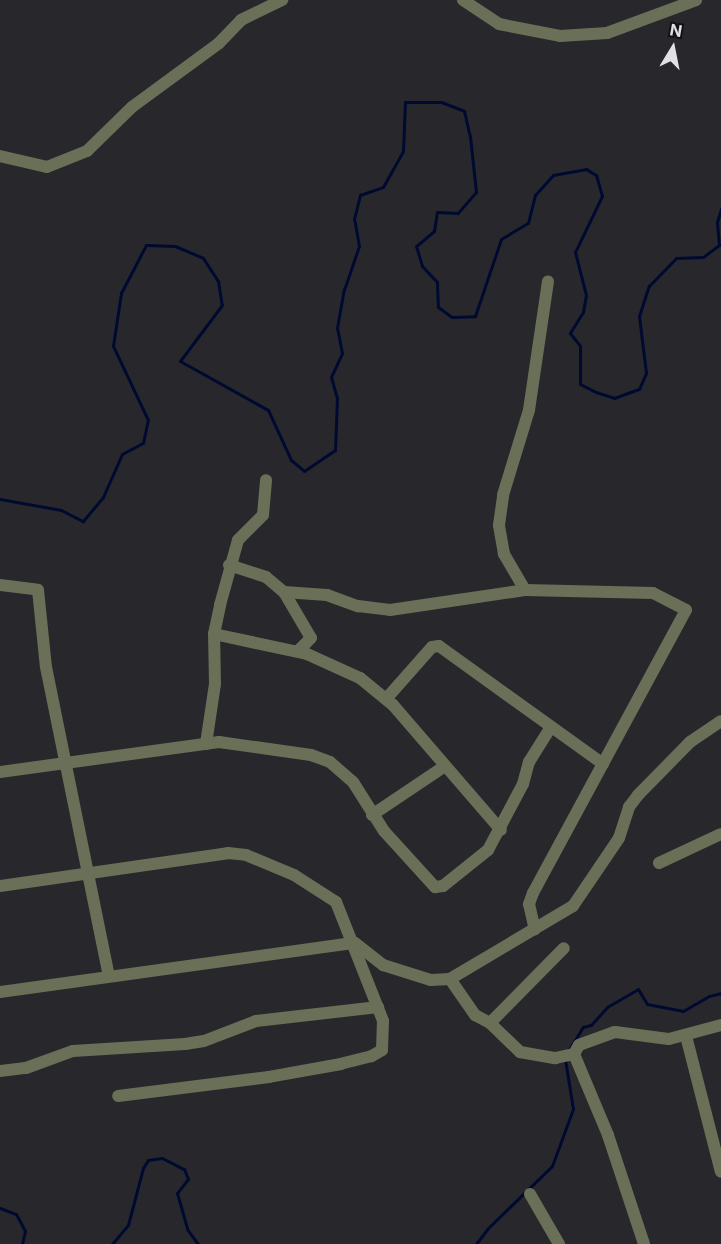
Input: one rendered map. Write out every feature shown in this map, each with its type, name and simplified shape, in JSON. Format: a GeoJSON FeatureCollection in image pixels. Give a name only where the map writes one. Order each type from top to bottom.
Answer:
{"type":"FeatureCollection","features":[{"type":"Feature","properties":{"kind":"street"},"geometry":{"type":"LineString","coordinates":[[0,156],[47,167],[87,151],[132,107],[219,43],[241,20],[282,0]]}},
{"type":"Feature","properties":{"kind":"street"},"geometry":{"type":"LineString","coordinates":[[463,0],[499,24],[560,36],[607,33],[696,0]]}},
{"type":"Feature","properties":{"kind":"street"},"geometry":{"type":"LineString","coordinates":[[525,590],[504,554],[500,525],[503,495],[529,410],[548,281]]}},
{"type":"Feature","properties":{"kind":"street"},"geometry":{"type":"LineString","coordinates":[[206,744],[217,668],[214,634],[238,540],[263,514],[266,480]]}},
{"type":"Feature","properties":{"kind":"street"},"geometry":{"type":"LineString","coordinates":[[230,565],[266,577],[284,592],[311,638],[298,651]]}},
{"type":"Feature","properties":{"kind":"street"},"geometry":{"type":"LineString","coordinates":[[0,585],[38,590],[46,667],[110,976]]}},
{"type":"Feature","properties":{"kind":"street"},"geometry":{"type":"LineString","coordinates":[[284,592],[334,597],[358,606],[390,610],[525,590],[653,593],[686,610],[533,893],[529,904],[535,928]]}},
{"type":"Feature","properties":{"kind":"street"},"geometry":{"type":"LineString","coordinates":[[214,634],[263,647],[298,651],[360,678],[386,699],[501,830]]}},
{"type":"Feature","properties":{"kind":"street"},"geometry":{"type":"LineString","coordinates":[[386,699],[432,646],[439,646],[603,764]]}},
{"type":"Feature","properties":{"kind":"street"},"geometry":{"type":"LineString","coordinates":[[0,993],[355,943],[383,965],[431,980],[450,979],[573,906],[619,838],[629,807],[638,795],[690,742],[721,721]]}},
{"type":"Feature","properties":{"kind":"street"},"geometry":{"type":"LineString","coordinates":[[0,772],[206,744],[269,746],[330,762],[353,782],[372,815],[435,887],[444,886],[476,862],[501,830],[523,784],[529,762],[550,728]]}},
{"type":"Feature","properties":{"kind":"street"},"geometry":{"type":"LineString","coordinates":[[372,815],[445,766]]}},
{"type":"Feature","properties":{"kind":"street"},"geometry":{"type":"LineString","coordinates":[[659,863],[721,834]]}},
{"type":"Feature","properties":{"kind":"street"},"geometry":{"type":"LineString","coordinates":[[0,886],[209,854],[246,855],[321,889],[336,902],[355,943],[378,1006],[385,1038],[382,1050],[372,1056],[269,1077],[118,1096]]}},
{"type":"Feature","properties":{"kind":"street"},"geometry":{"type":"LineString","coordinates":[[490,1023],[564,948]]}},
{"type":"Feature","properties":{"kind":"street"},"geometry":{"type":"LineString","coordinates":[[450,979],[475,1015],[490,1023],[520,1052],[555,1058],[574,1054],[579,1045],[615,1032],[669,1039],[721,1025]]}},
{"type":"Feature","properties":{"kind":"street"},"geometry":{"type":"LineString","coordinates":[[0,1071],[26,1068],[73,1051],[194,1043],[256,1021],[378,1006]]}},
{"type":"Feature","properties":{"kind":"street"},"geometry":{"type":"LineString","coordinates":[[686,1036],[721,1172]]}},
{"type":"Feature","properties":{"kind":"street"},"geometry":{"type":"LineString","coordinates":[[574,1054],[611,1142],[644,1244]]}},
{"type":"Feature","properties":{"kind":"street"},"geometry":{"type":"LineString","coordinates":[[530,1194],[559,1244]]}},
{"type":"Feature","properties":{"kind":"waterway"},"geometry":{"type":"LineString","coordinates":[[0,499],[61,510],[83,521],[103,497],[122,454],[143,443],[148,420],[113,346],[121,293],[146,245],[175,246],[203,258],[218,281],[222,305],[180,361],[268,410],[291,460],[304,471],[335,450],[337,398],[331,377],[342,353],[337,328],[344,290],[359,246],[354,219],[360,195],[383,187],[403,151],[405,102],[441,102],[464,111],[470,136],[476,192],[458,213],[437,212],[434,231],[416,246],[422,266],[437,282],[438,307],[452,317],[475,316],[501,239],[528,223],[535,195],[553,175],[586,169],[596,175],[602,196],[575,252],[586,295],[583,312],[570,333],[580,346],[580,384],[596,392],[614,398],[639,389],[646,373],[639,316],[649,286],[676,258],[703,257],[719,245],[717,222],[721,209]]}},
{"type":"Feature","properties":{"kind":"waterway"},"geometry":{"type":"LineString","coordinates":[[569,1050],[583,1027],[591,1025],[607,1007],[638,989],[647,1004],[683,1011],[709,996],[721,993]]}},
{"type":"Feature","properties":{"kind":"waterway"},"geometry":{"type":"LineString","coordinates":[[476,1244],[488,1228],[552,1166],[573,1109],[565,1059]]}},
{"type":"Feature","properties":{"kind":"waterway"},"geometry":{"type":"LineString","coordinates":[[112,1244],[128,1225],[143,1168],[148,1160],[162,1158],[184,1169],[188,1179],[177,1193],[187,1229],[198,1244]]}},
{"type":"Feature","properties":{"kind":"waterway"},"geometry":{"type":"LineString","coordinates":[[0,1208],[16,1214],[25,1231],[22,1244]]}}]}
